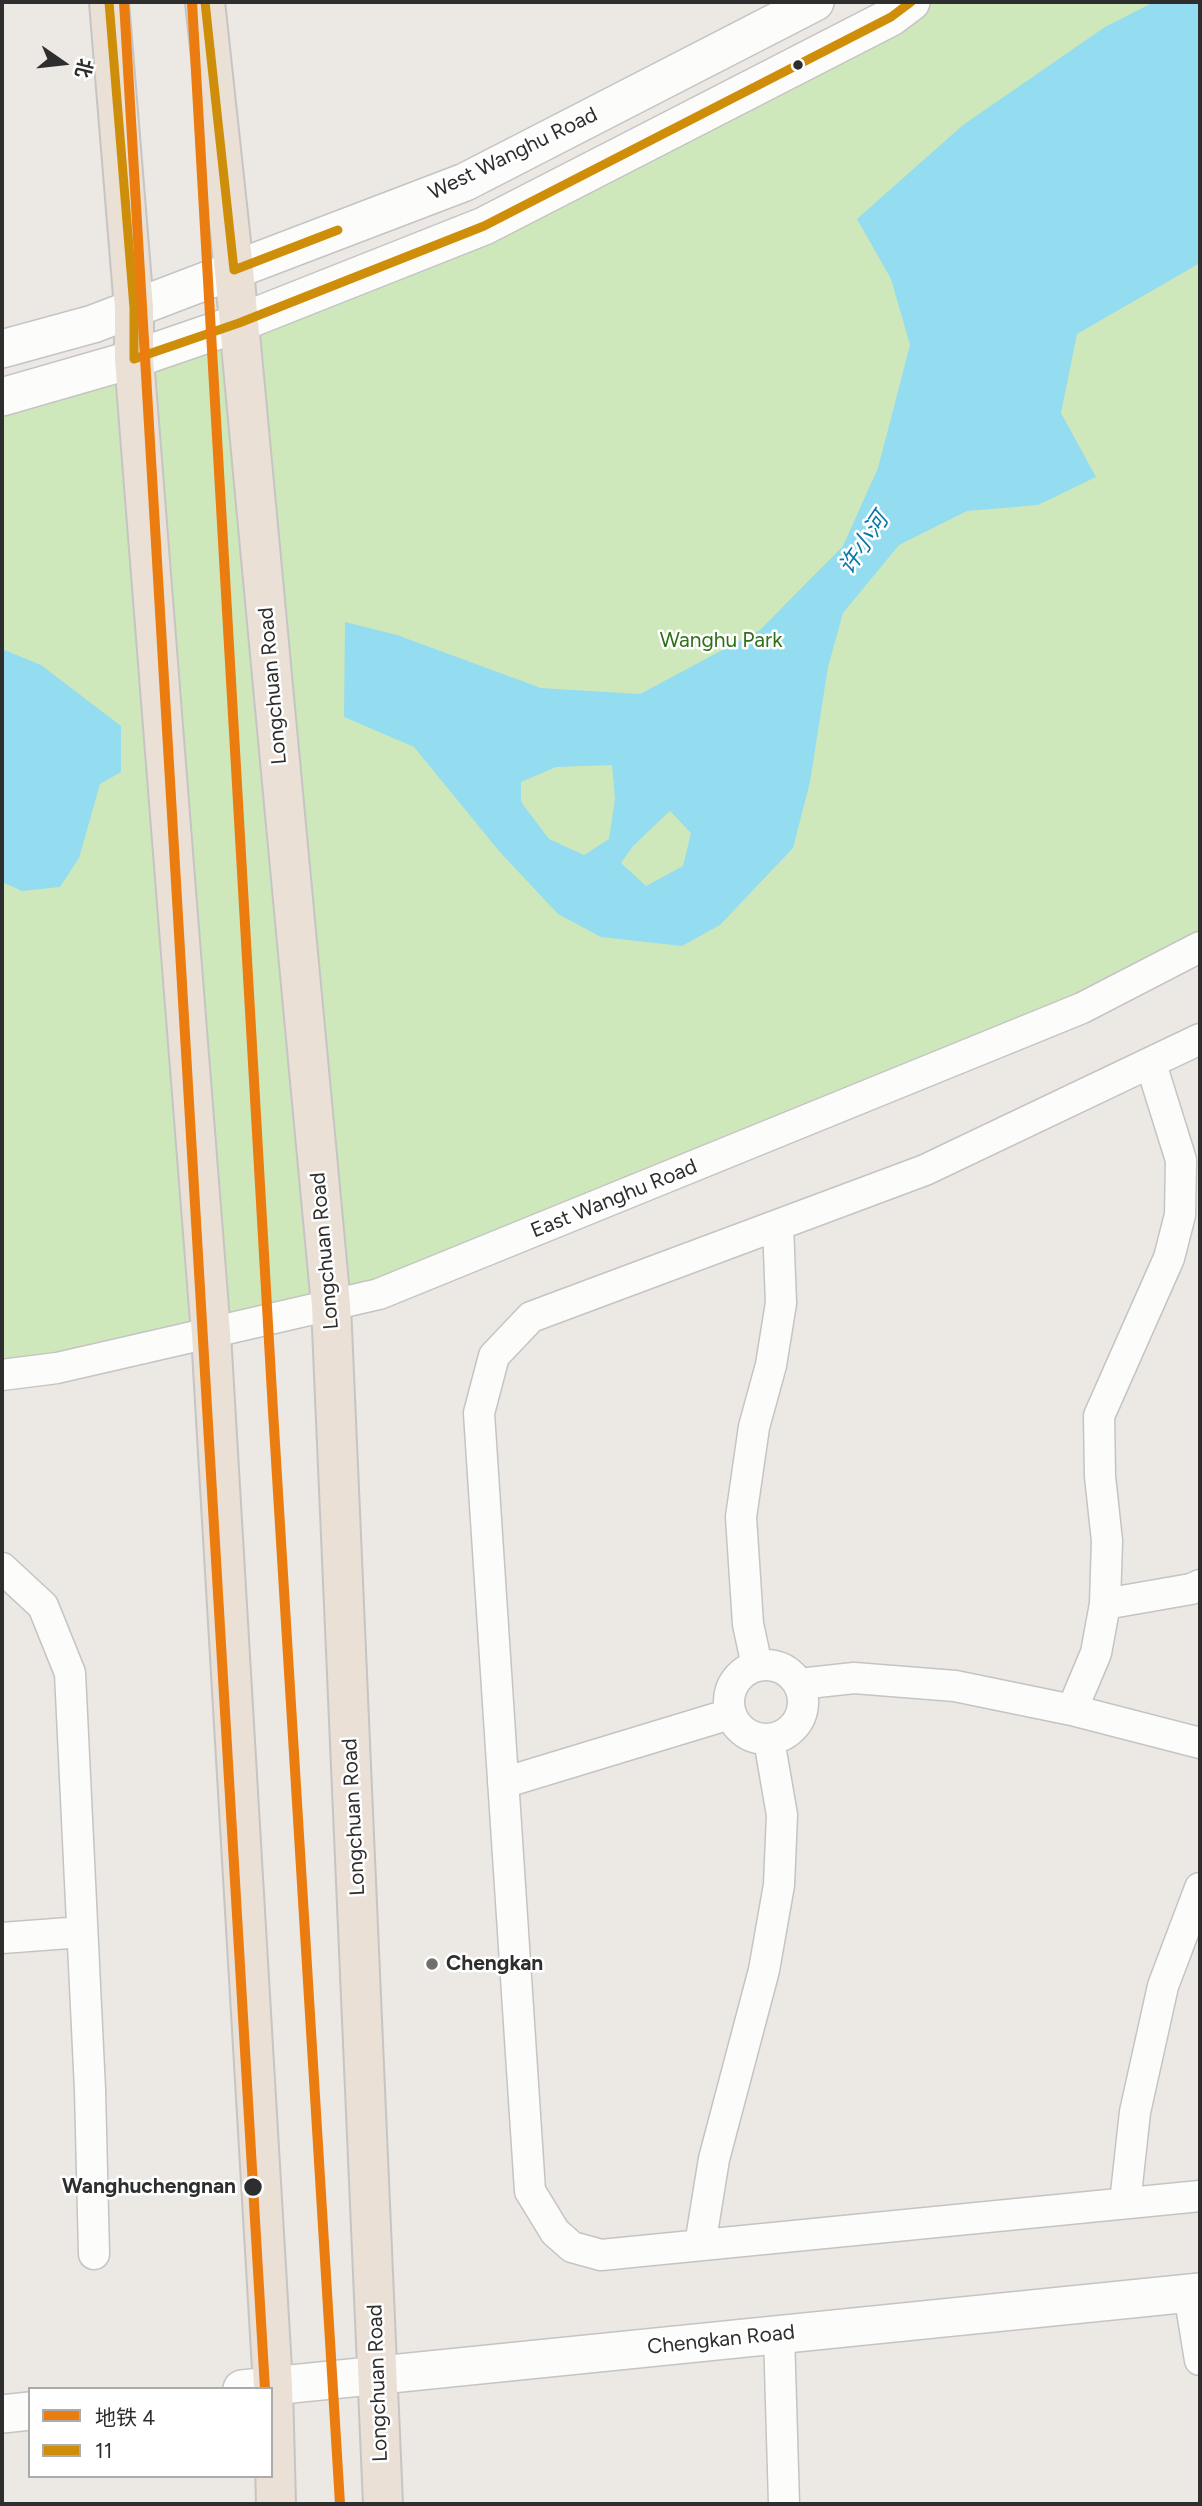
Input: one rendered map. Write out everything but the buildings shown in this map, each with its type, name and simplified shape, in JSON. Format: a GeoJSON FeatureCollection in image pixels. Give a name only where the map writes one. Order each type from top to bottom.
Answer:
{"type":"FeatureCollection","features":[{"type":"Feature","properties":{"kind":"highway"},"geometry":{"type":"LineString","coordinates":[[108,2],[134,308],[134,359],[211,1334],[258,2387]]}},
{"type":"Feature","properties":{"kind":"highway","name":"Longchuan Road"},"geometry":{"type":"LineString","coordinates":[[205,2],[234,270],[331,1305],[383,2504]]}},
{"type":"Feature","properties":{"kind":"highway"},"geometry":{"type":"LineString","coordinates":[[272,2478],[276,2504]]}},
{"type":"Feature","properties":{"kind":"street","name":"West Wanghu Road"},"geometry":{"type":"LineString","coordinates":[[2,349],[93,324],[465,182],[815,2]]}},
{"type":"Feature","properties":{"kind":"street"},"geometry":{"type":"LineString","coordinates":[[2,397],[134,359],[239,323],[484,226],[891,17],[911,2]]}},
{"type":"Feature","properties":{"kind":"street","name":"East Wanghu Road"},"geometry":{"type":"LineString","coordinates":[[2,1375],[57,1368],[379,1294],[1082,1009],[1200,947]]}},
{"type":"Feature","properties":{"kind":"street"},"geometry":{"type":"LineString","coordinates":[[1200,1039],[925,1170],[531,1317],[494,1356],[479,1413],[530,2191],[555,2232],[572,2248],[601,2255],[1200,2196]]}},
{"type":"Feature","properties":{"kind":"street"},"geometry":{"type":"LineString","coordinates":[[1072,1710],[1096,1653],[1105,1604],[1107,1541],[1100,1476],[1099,1416],[1170,1258],[1180,1215],[1181,1160],[1151,1064]]}},
{"type":"Feature","properties":{"kind":"street"},"geometry":{"type":"LineString","coordinates":[[757,1666],[748,1624],[741,1517],[754,1427],[771,1365],[781,1303],[778,1225]]}},
{"type":"Feature","properties":{"kind":"street"},"geometry":{"type":"LineString","coordinates":[[2,1569],[43,1606],[70,1674],[90,2090],[94,2255]]}},
{"type":"Feature","properties":{"kind":"street"},"geometry":{"type":"LineString","coordinates":[[1105,1604],[1191,1589],[1200,1585]]}},
{"type":"Feature","properties":{"kind":"street"},"geometry":{"type":"LineString","coordinates":[[769,1664],[781,1667],[799,1684],[803,1695],[800,1720],[792,1730],[781,1737],[757,1739],[745,1734],[730,1714],[728,1702],[731,1690],[745,1671],[769,1664]]}},
{"type":"Feature","properties":{"kind":"street"},"geometry":{"type":"LineString","coordinates":[[799,1684],[854,1678],[955,1686],[1072,1710],[1200,1743]]}},
{"type":"Feature","properties":{"kind":"street"},"geometry":{"type":"LineString","coordinates":[[503,1783],[730,1714]]}},
{"type":"Feature","properties":{"kind":"street"},"geometry":{"type":"LineString","coordinates":[[701,2245],[714,2159],[764,1970],[779,1885],[782,1815],[769,1740]]}},
{"type":"Feature","properties":{"kind":"street"},"geometry":{"type":"LineString","coordinates":[[1125,2203],[1135,2112],[1163,1986],[1200,1888]]}},
{"type":"Feature","properties":{"kind":"street"},"geometry":{"type":"LineString","coordinates":[[2,1938],[82,1932]]}},
{"type":"Feature","properties":{"kind":"street"},"geometry":{"type":"LineString","coordinates":[[1195,2292],[1200,2360]]}},
{"type":"Feature","properties":{"kind":"street","name":"Chengkan Road"},"geometry":{"type":"LineString","coordinates":[[258,2387],[1195,2292]]}},
{"type":"Feature","properties":{"kind":"street"},"geometry":{"type":"LineString","coordinates":[[779,2334],[784,2504]]}},
{"type":"Feature","properties":{"kind":"street"},"geometry":{"type":"LineString","coordinates":[[2,2414],[28,2411]]}},
{"type":"Feature","properties":{"kind":"green space","name":"Wanghu Park"},"geometry":{"type":"Polygon","coordinates":[[[911,2],[1200,2],[1200,947],[379,1294],[2,1375],[2,397],[484,226],[911,2]]]}},
{"type":"Feature","properties":{"kind":"water","name":"许小河"},"geometry":{"type":"Polygon","coordinates":[[[1154,2],[1200,2],[1200,263],[1077,334],[1061,413],[1096,477],[1038,505],[967,511],[899,545],[843,613],[828,667],[810,782],[793,848],[720,925],[682,946],[601,937],[558,914],[499,851],[414,747],[344,717],[345,622],[397,635],[541,688],[640,694],[760,630],[843,546],[878,468],[910,345],[891,279],[857,219],[963,125],[1105,27],[1154,2]],[[612,765],[556,767],[521,782],[521,802],[549,839],[584,855],[609,839],[615,799],[612,765]],[[670,811],[633,846],[621,863],[646,886],[683,866],[691,833],[670,811]]]}},
{"type":"Feature","properties":{"kind":"water"},"geometry":{"type":"Polygon","coordinates":[[[2,649],[41,665],[121,726],[121,772],[100,784],[79,858],[60,887],[22,891],[2,882],[2,649]]]}},
{"type":"Feature","properties":{"kind":"metro line","name":"4"},"geometry":{"type":"LineString","coordinates":[[124,2],[265,2387]]}},
{"type":"Feature","properties":{"kind":"metro line","name":"4"},"geometry":{"type":"LineString","coordinates":[[192,2],[273,1411],[340,2504]]}},
{"type":"Feature","properties":{"kind":"transit line","name":"11"},"geometry":{"type":"LineString","coordinates":[[109,2],[134,308],[134,359],[239,323],[484,226],[891,17],[911,2]]}},
{"type":"Feature","properties":{"kind":"transit line","name":"11"},"geometry":{"type":"LineString","coordinates":[[205,2],[234,270],[338,230]]}},
{"type":"Feature","properties":{"kind":"place","name":"Chengkan"},"geometry":{"type":"Point","coordinates":[432,1964]}},
{"type":"Feature","properties":{"kind":"place","name":"Wanghuchengnan"},"geometry":{"type":"Point","coordinates":[253,2187]}}]}
